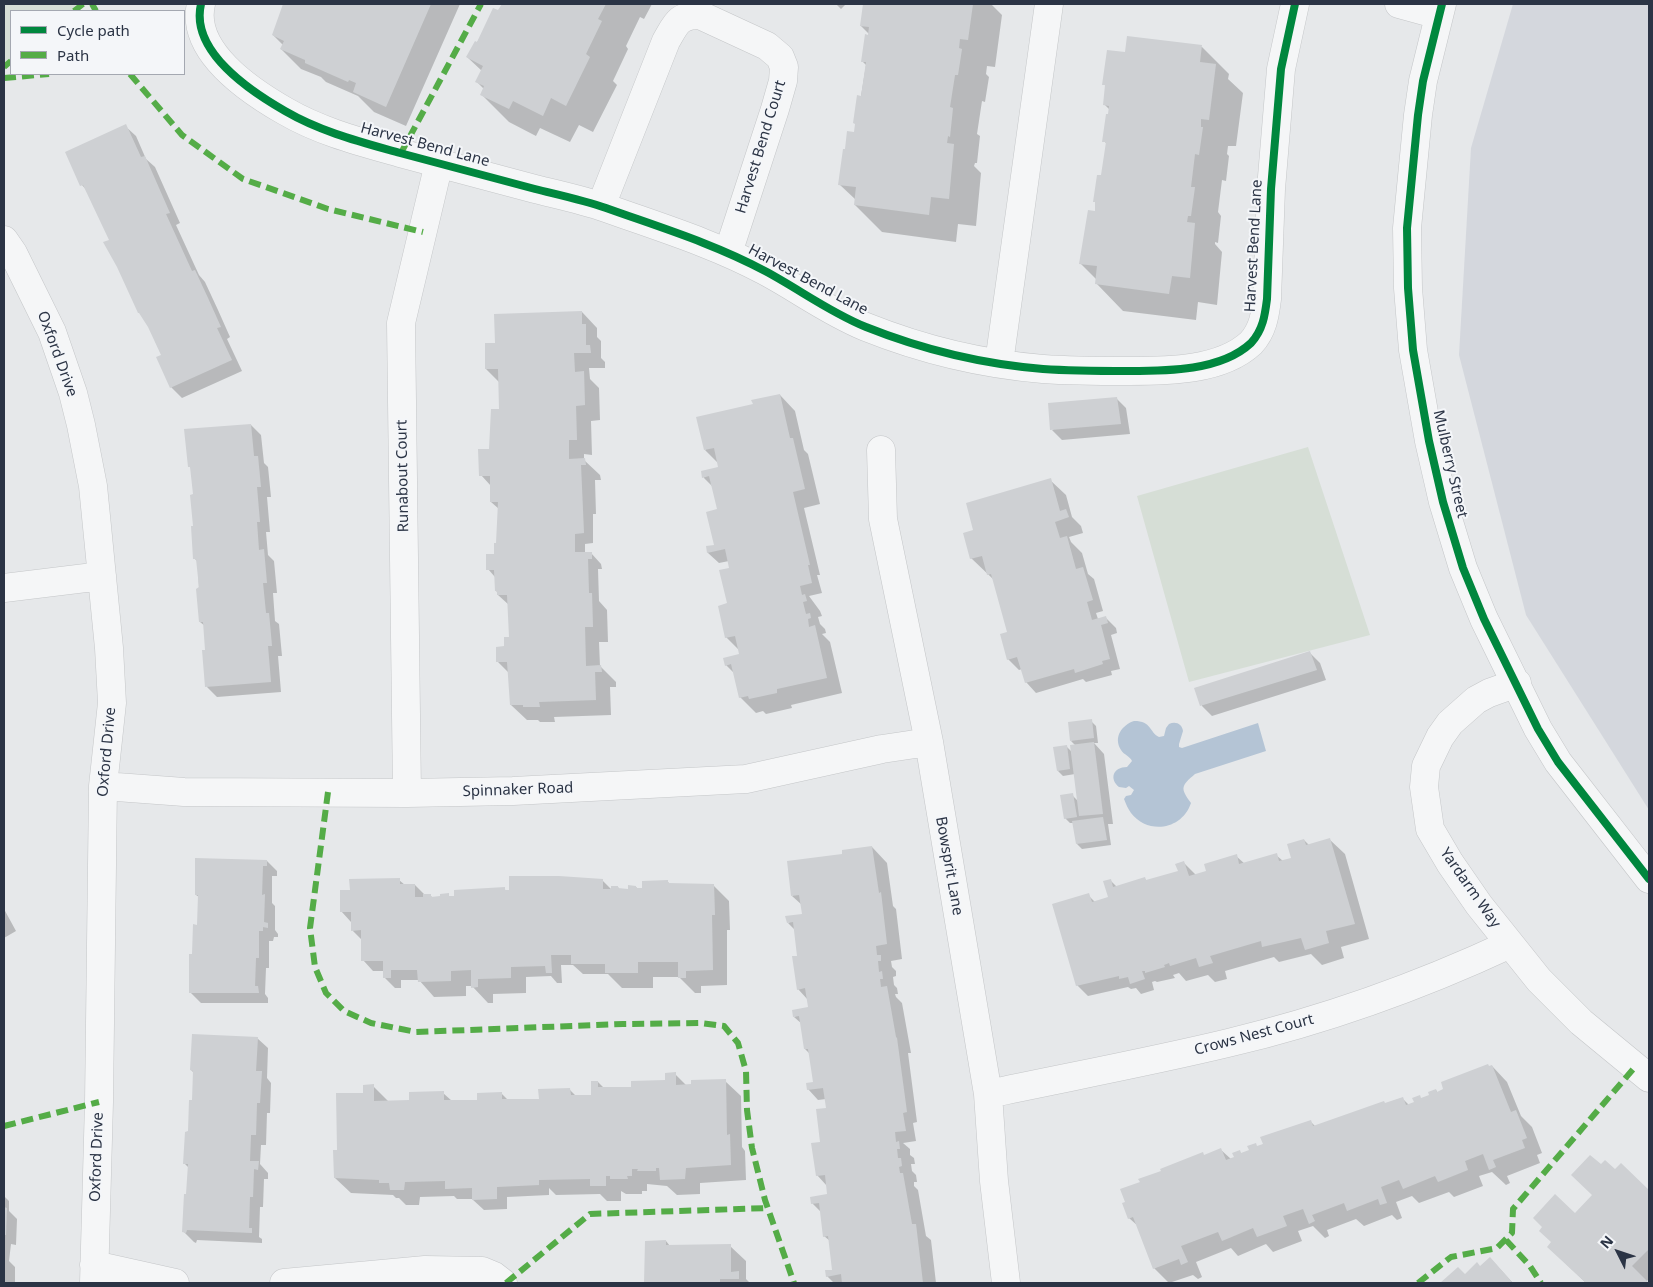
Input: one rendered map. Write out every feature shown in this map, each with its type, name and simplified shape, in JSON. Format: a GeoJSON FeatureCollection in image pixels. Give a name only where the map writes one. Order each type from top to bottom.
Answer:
{"type":"FeatureCollection","features":[{"type":"Feature","properties":{"kind":"street","name":"Harvest Bend Lane"},"geometry":{"type":"LineString","coordinates":[[201,4],[200,26],[205,42],[239,80],[310,124],[353,140],[602,206],[728,252],[766,272],[812,301],[866,327],[932,349],[999,363],[1040,368],[1167,371],[1215,363],[1240,352],[1252,342],[1261,329],[1265,316],[1271,189],[1281,69],[1295,4]]}},
{"type":"Feature","properties":{"kind":"street"},"geometry":{"type":"LineString","coordinates":[[999,363],[1049,4]]}},
{"type":"Feature","properties":{"kind":"street"},"geometry":{"type":"LineString","coordinates":[[1399,4],[1440,9]]}},
{"type":"Feature","properties":{"kind":"street","name":"Mulberry Street"},"geometry":{"type":"LineString","coordinates":[[1440,9],[1423,81],[1407,228],[1408,288],[1414,350],[1429,441],[1443,502],[1463,568],[1484,619],[1538,729],[1558,762],[1649,879]]}},
{"type":"Feature","properties":{"kind":"street","name":"Harvest Bend Court"},"geometry":{"type":"LineString","coordinates":[[602,206],[666,41],[680,19],[689,15],[700,15],[767,46],[780,57],[784,67],[783,81],[775,108],[728,252]]}},
{"type":"Feature","properties":{"kind":"street","name":"Runabout Court"},"geometry":{"type":"LineString","coordinates":[[407,793],[401,323],[439,163]]}},
{"type":"Feature","properties":{"kind":"street","name":"Oxford Drive"},"geometry":{"type":"LineString","coordinates":[[4,240],[13,253],[52,332],[73,393],[93,486],[109,648],[112,704],[103,786],[99,1102],[94,1274]]}},
{"type":"Feature","properties":{"kind":"street","name":"Bowsprit Lane"},"geometry":{"type":"LineString","coordinates":[[881,450],[883,519],[928,742],[988,1094],[994,1181],[1006,1283]]}},
{"type":"Feature","properties":{"kind":"street"},"geometry":{"type":"LineString","coordinates":[[4,588],[102,576]]}},
{"type":"Feature","properties":{"kind":"street","name":"Yardarm Way"},"geometry":{"type":"LineString","coordinates":[[1517,683],[1476,700],[1450,723],[1430,754],[1426,766],[1424,787],[1430,829],[1450,864],[1474,898],[1539,980],[1559,1001],[1649,1078]]}},
{"type":"Feature","properties":{"kind":"street","name":"Spinnaker Road"},"geometry":{"type":"LineString","coordinates":[[103,786],[184,792],[513,792],[746,779],[882,749],[928,742]]}},
{"type":"Feature","properties":{"kind":"street","name":"Crows Nest Court"},"geometry":{"type":"LineString","coordinates":[[988,1094],[1229,1043],[1291,1026],[1355,1006],[1463,965],[1510,944]]}},
{"type":"Feature","properties":{"kind":"street"},"geometry":{"type":"LineString","coordinates":[[284,1283],[425,1270],[482,1271],[494,1276],[503,1283]]}},
{"type":"Feature","properties":{"kind":"street"},"geometry":{"type":"LineString","coordinates":[[94,1274],[176,1283]]}},
{"type":"Feature","properties":{"kind":"shaded area"},"geometry":{"type":"Polygon","coordinates":[[[4,4],[80,4],[72,10],[10,10],[10,60],[4,65],[4,4]]]}},
{"type":"Feature","properties":{"kind":"shaded area"},"geometry":{"type":"Polygon","coordinates":[[[1513,4],[1649,4],[1649,810],[1526,615],[1459,355],[1471,148],[1513,4]]]}},
{"type":"Feature","properties":{"kind":"shaded area"},"geometry":{"type":"Polygon","coordinates":[[[1308,447],[1370,635],[1189,682],[1137,496],[1308,447]]]}},
{"type":"Feature","properties":{"kind":"water"},"geometry":{"type":"Polygon","coordinates":[[[1134,721],[1144,723],[1159,737],[1164,736],[1169,724],[1178,724],[1183,731],[1179,744],[1179,747],[1182,748],[1258,723],[1266,751],[1195,774],[1187,781],[1184,787],[1185,794],[1191,803],[1187,812],[1173,824],[1155,827],[1146,825],[1131,813],[1124,799],[1126,796],[1131,795],[1134,790],[1129,786],[1126,788],[1119,787],[1113,777],[1118,769],[1127,767],[1132,761],[1121,750],[1118,736],[1126,725],[1134,721]]]}},
{"type":"Feature","properties":{"kind":"building"},"geometry":{"type":"Polygon","coordinates":[[[283,4],[431,4],[386,107],[353,92],[356,83],[349,80],[348,82],[305,63],[305,60],[280,49],[284,41],[272,35],[283,4]]]}},
{"type":"Feature","properties":{"kind":"building"},"geometry":{"type":"Polygon","coordinates":[[[502,4],[606,4],[598,19],[602,21],[586,54],[590,57],[566,106],[551,98],[543,116],[513,101],[509,109],[480,95],[484,86],[475,82],[483,66],[466,57],[475,41],[477,42],[493,8],[498,10],[502,4]]]}},
{"type":"Feature","properties":{"kind":"building"},"geometry":{"type":"Polygon","coordinates":[[[863,4],[973,4],[968,40],[960,39],[959,48],[962,49],[958,75],[955,75],[950,107],[953,108],[950,137],[948,136],[947,143],[954,144],[949,199],[931,197],[929,215],[854,205],[856,187],[838,185],[847,131],[854,132],[855,124],[853,123],[857,95],[861,96],[866,62],[861,62],[865,34],[868,35],[869,27],[860,26],[863,4]]]}},
{"type":"Feature","properties":{"kind":"building"},"geometry":{"type":"Polygon","coordinates":[[[1127,36],[1202,45],[1200,62],[1216,64],[1209,120],[1201,119],[1201,127],[1203,127],[1199,155],[1195,154],[1191,187],[1195,187],[1191,216],[1188,216],[1187,222],[1195,223],[1190,278],[1172,276],[1169,294],[1095,284],[1097,266],[1079,264],[1088,210],[1095,211],[1095,202],[1093,202],[1097,175],[1101,175],[1106,142],[1102,142],[1109,106],[1103,105],[1105,85],[1102,85],[1107,50],[1125,52],[1127,36]]]}},
{"type":"Feature","properties":{"kind":"building"},"geometry":{"type":"Polygon","coordinates":[[[126,124],[141,157],[145,156],[170,213],[166,214],[192,271],[195,270],[208,298],[221,327],[217,328],[232,360],[170,388],[156,357],[161,355],[103,242],[109,240],[83,185],[80,186],[65,152],[126,124]]]}},
{"type":"Feature","properties":{"kind":"building"},"geometry":{"type":"Polygon","coordinates":[[[582,311],[582,324],[586,324],[586,345],[590,345],[591,353],[574,353],[575,372],[584,371],[585,405],[576,406],[577,440],[569,440],[569,459],[585,458],[586,465],[581,465],[584,533],[575,534],[575,552],[592,552],[592,559],[588,559],[593,627],[585,627],[586,666],[601,665],[602,672],[595,672],[596,700],[539,702],[540,707],[510,705],[507,662],[496,662],[496,647],[504,646],[504,637],[509,637],[507,595],[497,595],[497,591],[495,591],[494,570],[486,570],[486,554],[494,554],[494,543],[496,543],[498,502],[490,502],[490,476],[479,476],[478,449],[489,449],[491,409],[499,409],[498,369],[485,369],[485,343],[495,343],[494,314],[582,311]]]}},
{"type":"Feature","properties":{"kind":"building"},"geometry":{"type":"Polygon","coordinates":[[[780,394],[790,438],[793,438],[805,489],[793,492],[810,565],[808,565],[812,583],[800,586],[802,595],[805,594],[807,601],[803,602],[806,614],[810,613],[811,618],[808,619],[809,627],[815,625],[827,678],[777,689],[777,693],[749,699],[748,696],[739,698],[731,664],[725,666],[723,658],[739,654],[735,636],[725,638],[718,606],[727,603],[719,570],[729,568],[725,549],[707,553],[706,546],[714,545],[706,512],[717,509],[709,476],[702,478],[701,471],[718,467],[714,448],[704,450],[696,417],[753,404],[751,400],[780,394]]]}},
{"type":"Feature","properties":{"kind":"building"},"geometry":{"type":"Polygon","coordinates":[[[1117,397],[1121,424],[1050,430],[1048,403],[1117,397]]]}},
{"type":"Feature","properties":{"kind":"building"},"geometry":{"type":"Polygon","coordinates":[[[251,424],[254,456],[258,456],[261,487],[257,487],[260,522],[257,522],[259,550],[264,549],[267,583],[263,583],[266,613],[269,613],[272,646],[268,646],[271,682],[205,687],[202,650],[205,650],[203,622],[199,622],[196,589],[199,587],[196,559],[193,559],[191,526],[193,526],[190,495],[193,494],[184,429],[251,424]]]}},
{"type":"Feature","properties":{"kind":"building"},"geometry":{"type":"Polygon","coordinates":[[[1051,478],[1060,511],[1066,509],[1069,517],[1055,522],[1060,538],[1067,536],[1076,569],[1083,567],[1093,600],[1087,602],[1092,620],[1106,616],[1108,623],[1101,625],[1110,659],[1102,661],[1103,664],[1075,673],[1074,669],[1025,683],[1017,657],[1007,660],[1000,634],[1007,632],[991,574],[987,575],[982,556],[970,559],[963,533],[973,530],[966,503],[1051,478]]]}},
{"type":"Feature","properties":{"kind":"building"},"geometry":{"type":"Polygon","coordinates":[[[1310,651],[1317,670],[1200,706],[1194,688],[1310,651]]]}},
{"type":"Feature","properties":{"kind":"building"},"geometry":{"type":"Polygon","coordinates":[[[1092,719],[1094,738],[1070,741],[1068,722],[1092,719]]]}},
{"type":"Feature","properties":{"kind":"building"},"geometry":{"type":"Polygon","coordinates":[[[1094,742],[1103,814],[1079,816],[1070,745],[1094,742]]]}},
{"type":"Feature","properties":{"kind":"building"},"geometry":{"type":"Polygon","coordinates":[[[1067,745],[1070,769],[1057,771],[1053,747],[1067,745]]]}},
{"type":"Feature","properties":{"kind":"building"},"geometry":{"type":"Polygon","coordinates":[[[1073,793],[1077,817],[1064,819],[1060,795],[1073,793]]]}},
{"type":"Feature","properties":{"kind":"building"},"geometry":{"type":"Polygon","coordinates":[[[1103,817],[1107,840],[1076,844],[1072,821],[1103,817]]]}},
{"type":"Feature","properties":{"kind":"building"},"geometry":{"type":"Polygon","coordinates":[[[1330,838],[1355,924],[1326,931],[1329,943],[1305,950],[1301,938],[1262,947],[1261,941],[1210,956],[1213,963],[1199,967],[1196,958],[1170,966],[1169,963],[1164,965],[1165,967],[1145,973],[1145,971],[1142,971],[1145,979],[1130,984],[1128,977],[1119,979],[1119,976],[1076,986],[1052,904],[1089,893],[1092,902],[1108,897],[1103,881],[1111,879],[1113,887],[1145,877],[1146,880],[1178,871],[1175,864],[1184,861],[1189,876],[1206,871],[1204,864],[1237,854],[1239,864],[1277,853],[1279,861],[1291,858],[1287,844],[1304,839],[1306,845],[1330,838]]]}},
{"type":"Feature","properties":{"kind":"building"},"geometry":{"type":"Polygon","coordinates":[[[872,846],[879,893],[881,892],[887,944],[876,946],[877,955],[881,955],[881,961],[878,961],[879,972],[882,971],[881,987],[887,986],[897,1038],[907,1112],[903,1113],[906,1131],[895,1132],[896,1142],[899,1141],[900,1149],[897,1149],[898,1158],[901,1158],[902,1166],[899,1167],[900,1173],[903,1173],[912,1224],[916,1224],[923,1283],[842,1283],[841,1274],[826,1277],[825,1270],[832,1270],[828,1236],[823,1237],[819,1203],[811,1204],[810,1197],[827,1194],[825,1175],[816,1176],[811,1143],[820,1142],[816,1109],[826,1108],[823,1088],[807,1090],[806,1083],[813,1082],[808,1049],[804,1049],[799,1016],[793,1017],[792,1010],[808,1007],[805,988],[797,990],[792,956],[797,956],[793,922],[787,923],[785,916],[802,914],[799,895],[791,896],[787,861],[842,854],[842,850],[872,846]]]}},
{"type":"Feature","properties":{"kind":"building"},"geometry":{"type":"Polygon","coordinates":[[[195,858],[267,860],[267,866],[263,866],[262,895],[265,894],[264,922],[268,923],[268,928],[263,927],[263,931],[259,931],[259,958],[256,958],[255,986],[258,986],[259,993],[189,993],[189,954],[192,954],[193,924],[197,925],[198,895],[195,895],[195,858]]]}},
{"type":"Feature","properties":{"kind":"building"},"geometry":{"type":"Polygon","coordinates":[[[509,876],[559,876],[603,879],[603,889],[611,889],[611,886],[618,886],[618,888],[628,889],[628,885],[642,888],[642,881],[668,880],[668,883],[714,884],[715,915],[712,915],[713,970],[686,971],[686,978],[678,978],[678,962],[638,962],[638,973],[605,973],[605,964],[571,964],[571,955],[551,955],[552,973],[546,973],[545,966],[511,967],[511,978],[478,979],[478,987],[471,988],[471,970],[451,971],[451,981],[418,982],[417,970],[391,970],[391,978],[383,978],[383,961],[361,961],[361,930],[351,931],[351,912],[340,912],[340,890],[350,890],[349,879],[400,878],[400,884],[415,884],[415,897],[431,894],[431,897],[449,893],[449,896],[454,896],[454,890],[505,887],[505,890],[509,890],[509,876]]]}},
{"type":"Feature","properties":{"kind":"building"},"geometry":{"type":"Polygon","coordinates":[[[192,1034],[258,1037],[256,1071],[262,1071],[260,1103],[257,1103],[256,1135],[251,1135],[250,1161],[259,1161],[258,1170],[254,1169],[253,1197],[250,1197],[249,1228],[252,1228],[252,1233],[187,1230],[186,1233],[182,1232],[188,1164],[183,1164],[185,1132],[188,1131],[189,1100],[192,1100],[193,1071],[190,1070],[192,1034]]]}},
{"type":"Feature","properties":{"kind":"building"},"geometry":{"type":"Polygon","coordinates":[[[1488,1064],[1489,1066],[1492,1065],[1511,1112],[1516,1110],[1527,1138],[1522,1140],[1525,1148],[1493,1160],[1496,1167],[1489,1170],[1483,1154],[1465,1161],[1468,1170],[1438,1182],[1435,1176],[1403,1189],[1399,1180],[1381,1187],[1387,1203],[1380,1205],[1378,1199],[1347,1211],[1344,1203],[1312,1215],[1315,1221],[1309,1224],[1303,1209],[1283,1216],[1287,1226],[1257,1237],[1253,1228],[1222,1241],[1218,1232],[1181,1246],[1188,1262],[1181,1265],[1179,1259],[1153,1269],[1133,1217],[1128,1219],[1122,1203],[1125,1202],[1120,1189],[1140,1182],[1138,1179],[1161,1171],[1160,1169],[1203,1152],[1204,1155],[1221,1148],[1226,1160],[1234,1157],[1232,1153],[1240,1150],[1241,1153],[1249,1150],[1247,1146],[1256,1143],[1257,1146],[1263,1144],[1260,1137],[1311,1120],[1313,1126],[1384,1101],[1385,1103],[1403,1097],[1406,1105],[1414,1102],[1412,1098],[1420,1095],[1421,1098],[1429,1095],[1428,1092],[1436,1089],[1437,1092],[1443,1089],[1441,1082],[1488,1064]]]}},
{"type":"Feature","properties":{"kind":"building"},"geometry":{"type":"Polygon","coordinates":[[[676,1072],[676,1085],[691,1084],[691,1080],[726,1079],[727,1135],[730,1134],[731,1165],[686,1168],[685,1179],[660,1180],[659,1168],[656,1168],[656,1171],[637,1171],[638,1169],[632,1169],[632,1176],[627,1176],[628,1179],[610,1179],[610,1176],[606,1176],[606,1186],[590,1186],[590,1179],[539,1180],[539,1185],[497,1187],[497,1199],[472,1200],[472,1188],[445,1189],[445,1181],[405,1182],[404,1190],[390,1190],[389,1183],[379,1183],[379,1180],[334,1178],[333,1150],[337,1150],[336,1093],[363,1093],[363,1085],[374,1084],[374,1101],[409,1100],[409,1092],[444,1091],[444,1100],[477,1100],[477,1093],[502,1092],[502,1099],[539,1099],[538,1089],[570,1088],[571,1095],[591,1095],[591,1081],[598,1081],[598,1087],[631,1087],[631,1081],[665,1080],[665,1073],[676,1072]]]}},
{"type":"Feature","properties":{"kind":"building"},"geometry":{"type":"Polygon","coordinates":[[[1590,1155],[1601,1164],[1605,1160],[1615,1169],[1621,1163],[1649,1190],[1649,1251],[1632,1266],[1649,1283],[1586,1283],[1547,1247],[1551,1242],[1539,1231],[1542,1227],[1533,1218],[1555,1194],[1575,1213],[1592,1195],[1571,1175],[1590,1155]]]}},
{"type":"Feature","properties":{"kind":"building"},"geometry":{"type":"Polygon","coordinates":[[[4,1207],[7,1208],[6,1235],[4,1235],[4,1207]]]}},
{"type":"Feature","properties":{"kind":"building"},"geometry":{"type":"Polygon","coordinates":[[[666,1240],[666,1245],[731,1244],[731,1272],[739,1271],[739,1279],[720,1279],[720,1283],[644,1283],[645,1241],[666,1240]]]}},
{"type":"Feature","properties":{"kind":"building"},"geometry":{"type":"Polygon","coordinates":[[[1490,1257],[1511,1283],[1440,1283],[1458,1267],[1465,1274],[1477,1262],[1480,1266],[1490,1257]]]}},
{"type":"Feature","properties":{"kind":"marked path"},"geometry":{"type":"LineString","coordinates":[[75,10],[83,4]]}},
{"type":"Feature","properties":{"kind":"marked path"},"geometry":{"type":"LineString","coordinates":[[92,4],[95,10]]}},
{"type":"Feature","properties":{"kind":"marked path"},"geometry":{"type":"LineString","coordinates":[[401,153],[481,4]]}},
{"type":"Feature","properties":{"kind":"marked path"},"geometry":{"type":"LineString","coordinates":[[4,67],[10,62]]}},
{"type":"Feature","properties":{"kind":"marked path"},"geometry":{"type":"LineString","coordinates":[[4,78],[38,75]]}},
{"type":"Feature","properties":{"kind":"marked path"},"geometry":{"type":"LineString","coordinates":[[131,75],[182,135],[243,179],[328,209],[423,232]]}},
{"type":"Feature","properties":{"kind":"marked path"},"geometry":{"type":"LineString","coordinates":[[328,792],[310,928],[315,967],[326,993],[344,1011],[371,1023],[416,1032],[623,1024],[701,1023],[724,1026],[738,1043],[746,1071],[747,1110],[752,1148],[765,1200],[794,1283]]}},
{"type":"Feature","properties":{"kind":"marked path"},"geometry":{"type":"LineString","coordinates":[[1418,1283],[1451,1257],[1497,1248],[1512,1233],[1513,1209],[1635,1067]]}},
{"type":"Feature","properties":{"kind":"marked path"},"geometry":{"type":"LineString","coordinates":[[4,1126],[99,1102]]}},
{"type":"Feature","properties":{"kind":"marked path"},"geometry":{"type":"LineString","coordinates":[[506,1283],[590,1214],[768,1208]]}},
{"type":"Feature","properties":{"kind":"marked path"},"geometry":{"type":"LineString","coordinates":[[1506,1240],[1530,1266],[1541,1283]]}},
{"type":"Feature","properties":{"kind":"cycle path"},"geometry":{"type":"LineString","coordinates":[[201,4],[200,21],[205,38],[226,68],[240,81],[271,103],[327,131],[400,153],[589,202],[687,236],[746,261],[852,321],[930,349],[1020,367],[1129,371],[1193,368],[1225,359],[1251,343],[1261,328],[1267,299],[1271,189],[1281,69],[1295,4]]}},
{"type":"Feature","properties":{"kind":"cycle path"},"geometry":{"type":"LineString","coordinates":[[1442,4],[1423,81],[1407,228],[1408,288],[1413,350],[1429,441],[1443,502],[1463,568],[1484,619],[1538,729],[1558,762],[1649,879]]}}]}
